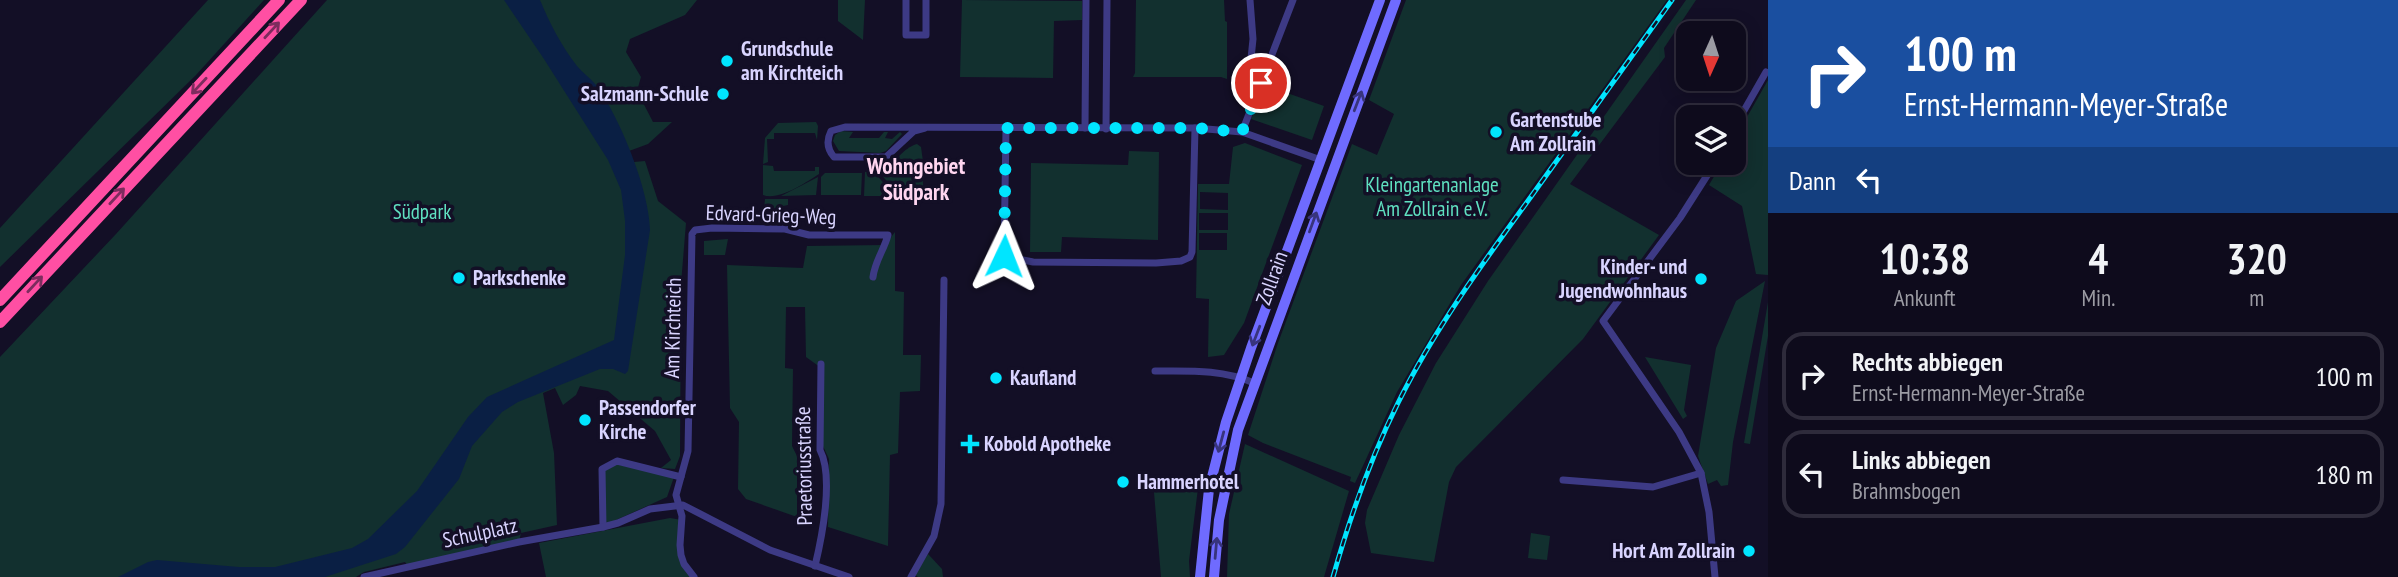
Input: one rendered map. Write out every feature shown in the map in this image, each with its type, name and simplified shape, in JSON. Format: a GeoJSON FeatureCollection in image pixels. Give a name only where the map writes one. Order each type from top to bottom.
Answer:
{"type":"FeatureCollection","features":[{"type":"Feature","properties":{"kind":"highway"},"geometry":{"type":"LineString","coordinates":[[0,300],[279,0]]}},
{"type":"Feature","properties":{"kind":"highway"},"geometry":{"type":"LineString","coordinates":[[0,322],[301,0]]}},
{"type":"Feature","properties":{"kind":"highway"},"geometry":{"type":"LineString","coordinates":[[0,289],[28,270]]}},
{"type":"Feature","properties":{"kind":"main road","name":"Zollrain"},"geometry":{"type":"LineString","coordinates":[[1200,577],[1202,540],[1211,479],[1226,422],[1380,0]]}},
{"type":"Feature","properties":{"kind":"main road","name":"Zollrain"},"geometry":{"type":"LineString","coordinates":[[1214,577],[1219,520],[1229,463],[1254,383],[1396,0]]}},
{"type":"Feature","properties":{"kind":"main road"},"geometry":{"type":"LineString","coordinates":[[1321,160],[1334,165]]}},
{"type":"Feature","properties":{"kind":"street"},"geometry":{"type":"LineString","coordinates":[[906,0],[906,35],[926,35],[926,0]]}},
{"type":"Feature","properties":{"kind":"street"},"geometry":{"type":"LineString","coordinates":[[1085,128],[1086,0]]}},
{"type":"Feature","properties":{"kind":"street"},"geometry":{"type":"LineString","coordinates":[[1106,128],[1107,0]]}},
{"type":"Feature","properties":{"kind":"street"},"geometry":{"type":"LineString","coordinates":[[1250,0],[1253,39],[1249,78],[1261,83]]}},
{"type":"Feature","properties":{"kind":"street"},"geometry":{"type":"LineString","coordinates":[[1242,132],[1293,0]]}},
{"type":"Feature","properties":{"kind":"street"},"geometry":{"type":"LineString","coordinates":[[1746,107],[1766,72]]}},
{"type":"Feature","properties":{"kind":"street"},"geometry":{"type":"LineString","coordinates":[[925,128],[914,131],[886,157],[834,157],[827,143],[831,131],[836,128],[925,128],[1006,128],[1085,128],[1106,128],[1195,128],[1242,132],[1321,160]]}},
{"type":"Feature","properties":{"kind":"street"},"geometry":{"type":"LineString","coordinates":[[1006,128],[1004,256],[1033,262],[1156,263],[1181,261],[1190,257],[1193,240],[1195,128]]}},
{"type":"Feature","properties":{"kind":"street"},"geometry":{"type":"LineString","coordinates":[[1707,175],[1680,218],[1603,321],[1679,432],[1701,473],[1708,502],[1715,577]]}},
{"type":"Feature","properties":{"kind":"street","name":"Edvard-Grieg-Weg"},"geometry":{"type":"LineString","coordinates":[[692,234],[695,230],[712,228],[785,229],[810,235],[888,235],[879,253],[873,277]]}},
{"type":"Feature","properties":{"kind":"street","name":"Am Kirchteich"},"geometry":{"type":"LineString","coordinates":[[692,234],[688,451],[676,495],[682,516],[681,555],[694,577]]}},
{"type":"Feature","properties":{"kind":"street"},"geometry":{"type":"LineString","coordinates":[[911,577],[934,536],[941,499],[944,281]]}},
{"type":"Feature","properties":{"kind":"street","name":"Praetoriusstraße"},"geometry":{"type":"LineString","coordinates":[[815,566],[824,529],[825,461],[820,450],[821,365]]}},
{"type":"Feature","properties":{"kind":"street"},"geometry":{"type":"LineString","coordinates":[[1155,371],[1218,372],[1254,383]]}},
{"type":"Feature","properties":{"kind":"street"},"geometry":{"type":"LineString","coordinates":[[603,527],[602,469],[617,461],[681,477]]}},
{"type":"Feature","properties":{"kind":"street"},"geometry":{"type":"LineString","coordinates":[[1563,480],[1653,486],[1701,473]]}},
{"type":"Feature","properties":{"kind":"street"},"geometry":{"type":"LineString","coordinates":[[679,505],[686,505],[770,550],[849,577]]}},
{"type":"Feature","properties":{"kind":"street","name":"Schulplatz"},"geometry":{"type":"LineString","coordinates":[[364,577],[519,542],[603,527],[650,509],[679,505]]}},
{"type":"Feature","properties":{"kind":"green space"},"geometry":{"type":"Polygon","coordinates":[[[208,0],[264,0],[196,75],[0,267],[0,228],[208,0]]]}},
{"type":"Feature","properties":{"kind":"green space","name":"Südpark"},"geometry":{"type":"Polygon","coordinates":[[[327,0],[697,0],[685,15],[630,39],[626,52],[641,77],[637,91],[653,122],[672,122],[648,144],[629,151],[634,162],[645,161],[658,201],[686,223],[681,284],[680,456],[675,469],[661,468],[671,460],[655,431],[608,391],[580,386],[576,395],[563,405],[555,388],[543,393],[554,453],[557,525],[521,533],[519,542],[408,566],[405,562],[364,572],[356,577],[0,577],[0,357],[116,234],[327,0]]]}},
{"type":"Feature","properties":{"kind":"green space"},"geometry":{"type":"Polygon","coordinates":[[[838,0],[865,0],[863,40],[838,21],[838,0]]]}},
{"type":"Feature","properties":{"kind":"green space"},"geometry":{"type":"Polygon","coordinates":[[[962,0],[1082,1],[1082,20],[1054,21],[1053,78],[960,77],[962,0]]]}},
{"type":"Feature","properties":{"kind":"green space"},"geometry":{"type":"Polygon","coordinates":[[[1136,0],[1224,0],[1227,22],[1227,79],[1133,77],[1136,0]]]}},
{"type":"Feature","properties":{"kind":"green space","name":"Kleingartenanlage Am Zollrain e.V."},"geometry":{"type":"Polygon","coordinates":[[[1406,0],[1667,0],[1461,285],[1397,392],[1355,483],[1350,481],[1351,477],[1248,435],[1278,343],[1352,144],[1377,155],[1394,114],[1369,100],[1406,0]]]}},
{"type":"Feature","properties":{"kind":"green space"},"geometry":{"type":"Polygon","coordinates":[[[1686,0],[1696,0],[1682,21],[1676,21],[1676,30],[1664,48],[1665,57],[1570,184],[1659,235],[1583,339],[1456,467],[1449,482],[1434,562],[1371,553],[1365,523],[1367,510],[1399,435],[1436,363],[1488,281],[1686,0]]]}},
{"type":"Feature","properties":{"kind":"green space"},"geometry":{"type":"Polygon","coordinates":[[[1768,80],[1768,275],[1756,274],[1742,206],[1709,185],[1715,175],[1746,175],[1746,119],[1768,80]]]}},
{"type":"Feature","properties":{"kind":"green space"},"geometry":{"type":"Polygon","coordinates":[[[1266,82],[1275,84],[1273,88],[1324,106],[1312,140],[1251,119],[1266,82]]]}},
{"type":"Feature","properties":{"kind":"green space"},"geometry":{"type":"Polygon","coordinates":[[[816,122],[817,140],[815,133],[774,133],[774,139],[767,139],[768,162],[763,164],[765,138],[778,123],[816,122]]]}},
{"type":"Feature","properties":{"kind":"green space"},"geometry":{"type":"Polygon","coordinates":[[[841,131],[853,132],[849,138],[879,138],[884,132],[888,132],[885,138],[892,139],[900,132],[902,134],[886,151],[880,153],[839,151],[833,141],[835,135],[841,131]]]}},
{"type":"Feature","properties":{"kind":"green space"},"geometry":{"type":"Polygon","coordinates":[[[1245,143],[1302,165],[1244,323],[1224,355],[1208,357],[1209,299],[1196,298],[1198,184],[1229,184],[1233,147],[1245,143]],[[1200,192],[1200,209],[1228,210],[1228,193],[1200,192]],[[1199,213],[1199,230],[1228,230],[1228,213],[1199,213]],[[1199,233],[1199,250],[1227,250],[1227,233],[1199,233]]]}},
{"type":"Feature","properties":{"kind":"green space"},"geometry":{"type":"Polygon","coordinates":[[[917,144],[921,147],[924,169],[891,168],[902,153],[917,144]]]}},
{"type":"Feature","properties":{"kind":"green space"},"geometry":{"type":"Polygon","coordinates":[[[1129,151],[1159,152],[1158,240],[1062,237],[1061,252],[1030,252],[1031,163],[1128,165],[1129,151]]]}},
{"type":"Feature","properties":{"kind":"green space"},"geometry":{"type":"Polygon","coordinates":[[[763,165],[773,166],[774,171],[815,171],[815,167],[819,167],[819,174],[792,190],[769,196],[763,195],[763,165]]]}},
{"type":"Feature","properties":{"kind":"green space"},"geometry":{"type":"Polygon","coordinates":[[[865,172],[874,172],[895,196],[864,196],[865,172]]]}},
{"type":"Feature","properties":{"kind":"green space"},"geometry":{"type":"Polygon","coordinates":[[[879,172],[922,172],[924,195],[899,195],[879,172]]]}},
{"type":"Feature","properties":{"kind":"green space"},"geometry":{"type":"Polygon","coordinates":[[[825,173],[862,173],[861,195],[821,195],[821,177],[825,173]]]}},
{"type":"Feature","properties":{"kind":"green space"},"geometry":{"type":"Polygon","coordinates":[[[818,177],[816,195],[781,196],[818,177]]]}},
{"type":"Feature","properties":{"kind":"green space"},"geometry":{"type":"Polygon","coordinates":[[[765,199],[788,199],[788,205],[778,207],[778,224],[765,224],[765,199]]]}},
{"type":"Feature","properties":{"kind":"green space"},"geometry":{"type":"Polygon","coordinates":[[[895,232],[895,291],[904,292],[903,355],[921,355],[920,391],[900,392],[898,453],[890,455],[888,546],[828,527],[829,459],[822,444],[824,370],[806,357],[805,307],[786,307],[785,368],[793,369],[792,446],[797,456],[797,517],[746,499],[738,489],[739,422],[730,408],[727,265],[803,268],[807,246],[885,245],[895,232]]]}},
{"type":"Feature","properties":{"kind":"green space"},"geometry":{"type":"Polygon","coordinates":[[[728,239],[725,255],[704,255],[704,241],[728,239]]]}},
{"type":"Feature","properties":{"kind":"green space"},"geometry":{"type":"Polygon","coordinates":[[[1765,281],[1733,442],[1728,485],[1721,486],[1717,480],[1708,484],[1698,456],[1716,348],[1736,301],[1765,281]]]}},
{"type":"Feature","properties":{"kind":"green space"},"geometry":{"type":"Polygon","coordinates":[[[1768,302],[1768,336],[1750,444],[1744,443],[1768,302]]]}},
{"type":"Feature","properties":{"kind":"green space"},"geometry":{"type":"Polygon","coordinates":[[[1645,357],[1691,365],[1684,410],[1687,416],[1683,419],[1645,357]]]}},
{"type":"Feature","properties":{"kind":"green space"},"geometry":{"type":"Polygon","coordinates":[[[1245,444],[1349,491],[1324,577],[1227,577],[1229,514],[1245,444]]]}},
{"type":"Feature","properties":{"kind":"green space"},"geometry":{"type":"Polygon","coordinates":[[[615,464],[674,477],[667,497],[605,525],[604,471],[615,464]]]}},
{"type":"Feature","properties":{"kind":"green space"},"geometry":{"type":"Polygon","coordinates":[[[1153,480],[1199,480],[1189,561],[1190,577],[1161,577],[1153,480]]]}},
{"type":"Feature","properties":{"kind":"green space"},"geometry":{"type":"Polygon","coordinates":[[[670,518],[682,520],[681,555],[694,577],[546,577],[539,543],[670,518]]]}},
{"type":"Feature","properties":{"kind":"green space"},"geometry":{"type":"Polygon","coordinates":[[[1531,533],[1550,536],[1547,560],[1528,558],[1531,533]]]}},
{"type":"Feature","properties":{"kind":"green space"},"geometry":{"type":"Polygon","coordinates":[[[928,554],[942,569],[943,577],[915,575],[928,554]]]}},
{"type":"Feature","properties":{"kind":"water"},"geometry":{"type":"Polygon","coordinates":[[[504,0],[540,0],[566,51],[605,99],[632,154],[645,195],[650,230],[628,371],[625,374],[613,369],[600,369],[518,402],[502,412],[472,446],[459,479],[405,547],[396,554],[325,577],[118,577],[157,560],[239,567],[275,567],[352,548],[368,539],[417,491],[468,417],[487,397],[614,340],[625,255],[621,190],[608,160],[504,0]]]}},
{"type":"Feature","properties":{"kind":"railway"},"geometry":{"type":"LineString","coordinates":[[1333,577],[1378,445],[1427,349],[1477,273],[1672,0]]}},
{"type":"Feature","properties":{"kind":"place","name":"Grundschule am Kirchteich"},"geometry":{"type":"Point","coordinates":[727,61]}},
{"type":"Feature","properties":{"kind":"place","name":"Salzmann-Schule"},"geometry":{"type":"Point","coordinates":[723,94]}},
{"type":"Feature","properties":{"kind":"place","name":"Gartenstube Am Zollrain"},"geometry":{"type":"Point","coordinates":[1496,132]}},
{"type":"Feature","properties":{"kind":"place","name":"Parkschenke"},"geometry":{"type":"Point","coordinates":[459,278]}},
{"type":"Feature","properties":{"kind":"place","name":"Kinder- und Jugendwohnhaus"},"geometry":{"type":"Point","coordinates":[1701,279]}},
{"type":"Feature","properties":{"kind":"place","name":"Kaufland"},"geometry":{"type":"Point","coordinates":[996,378]}},
{"type":"Feature","properties":{"kind":"place","name":"Passendorfer Kirche"},"geometry":{"type":"Point","coordinates":[585,420]}},
{"type":"Feature","properties":{"kind":"place","name":"Kobold Apotheke"},"geometry":{"type":"Point","coordinates":[970,444]}},
{"type":"Feature","properties":{"kind":"place","name":"Hammerhotel"},"geometry":{"type":"Point","coordinates":[1123,482]}},
{"type":"Feature","properties":{"kind":"place","name":"Hort Am Zollrain"},"geometry":{"type":"Point","coordinates":[1749,551]}},
{"type":"Feature","properties":{"kind":"district","name":"Wohngebiet Südpark"},"geometry":{"type":"Point","coordinates":[916,179]}},
{"type":"Feature","properties":{"kind":"route"},"geometry":{"type":"LineString","coordinates":[[1004,256],[1006,128],[1195,128],[1242,132],[1261,83]]}}]}
